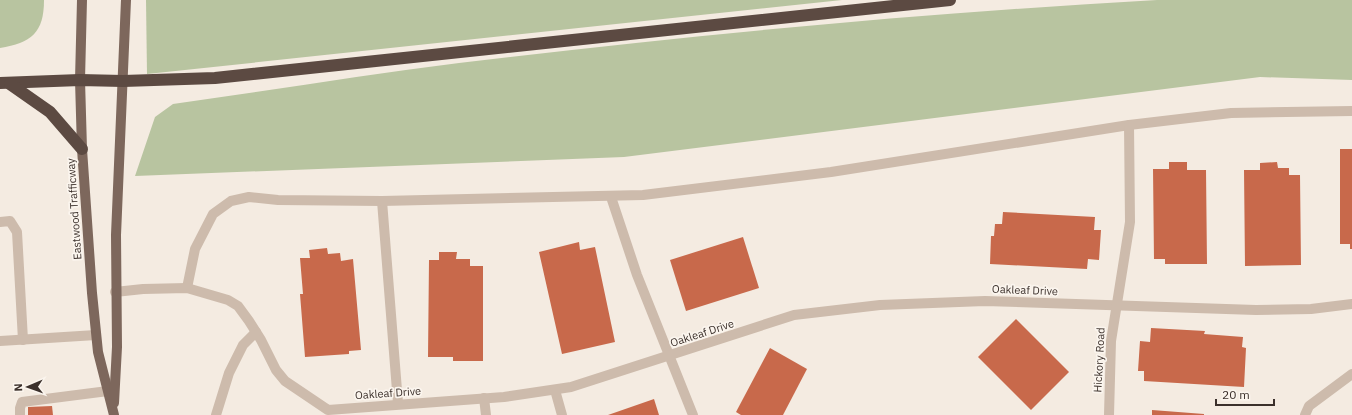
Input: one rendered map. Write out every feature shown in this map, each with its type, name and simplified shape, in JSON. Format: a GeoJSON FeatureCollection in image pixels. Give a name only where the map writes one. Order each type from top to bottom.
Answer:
{"type":"FeatureCollection","features":[{"type":"Feature","properties":{"kind":"highway"},"geometry":{"type":"LineString","coordinates":[[5,83],[80,80],[123,82],[215,78],[950,0]]}},
{"type":"Feature","properties":{"kind":"highway"},"geometry":{"type":"LineString","coordinates":[[5,83],[50,112],[82,149]]}},
{"type":"Feature","properties":{"kind":"main road","name":"Eastwood Trafficway"},"geometry":{"type":"LineString","coordinates":[[82,0],[80,80],[82,149],[96,335],[98,352],[114,414]]}},
{"type":"Feature","properties":{"kind":"main road","name":"Eastwood Trafficway"},"geometry":{"type":"LineString","coordinates":[[114,414],[117,347],[115,292],[116,235],[126,0]]}},
{"type":"Feature","properties":{"kind":"street"},"geometry":{"type":"LineString","coordinates":[[187,288],[195,249],[213,214],[231,201],[249,197],[278,200],[382,201],[611,197],[643,195],[831,172],[1129,125],[1231,113],[1352,112]]}},
{"type":"Feature","properties":{"kind":"street","name":"Hickory Road"},"geometry":{"type":"LineString","coordinates":[[1109,415],[1111,341],[1130,222],[1129,125]]}},
{"type":"Feature","properties":{"kind":"street"},"geometry":{"type":"LineString","coordinates":[[611,197],[624,239],[693,415]]}},
{"type":"Feature","properties":{"kind":"street"},"geometry":{"type":"LineString","coordinates":[[382,201],[398,403]]}},
{"type":"Feature","properties":{"kind":"street"},"geometry":{"type":"LineString","coordinates":[[0,222],[10,221],[17,232],[23,340]]}},
{"type":"Feature","properties":{"kind":"street","name":"Oakleaf Drive"},"geometry":{"type":"LineString","coordinates":[[115,292],[143,289],[187,288],[228,300],[238,306],[256,332],[276,370],[285,381],[329,412],[398,403],[484,398],[571,387],[794,316],[880,305],[985,301],[1256,310],[1311,309],[1352,304]]}},
{"type":"Feature","properties":{"kind":"street"},"geometry":{"type":"LineString","coordinates":[[216,415],[228,373],[243,345],[256,332]]}},
{"type":"Feature","properties":{"kind":"street"},"geometry":{"type":"LineString","coordinates":[[0,341],[96,335]]}},
{"type":"Feature","properties":{"kind":"street"},"geometry":{"type":"LineString","coordinates":[[1305,415],[1309,406],[1352,374]]}},
{"type":"Feature","properties":{"kind":"street"},"geometry":{"type":"LineString","coordinates":[[555,390],[562,415]]}},
{"type":"Feature","properties":{"kind":"street"},"geometry":{"type":"LineString","coordinates":[[20,415],[22,402],[108,391]]}},
{"type":"Feature","properties":{"kind":"street"},"geometry":{"type":"LineString","coordinates":[[484,398],[486,415]]}},
{"type":"Feature","properties":{"kind":"green space"},"geometry":{"type":"Polygon","coordinates":[[[0,0],[44,0],[41,21],[34,34],[20,43],[0,48],[0,0]]]}},
{"type":"Feature","properties":{"kind":"green space"},"geometry":{"type":"Polygon","coordinates":[[[146,0],[842,0],[147,74],[146,0]]]}},
{"type":"Feature","properties":{"kind":"green space"},"geometry":{"type":"Polygon","coordinates":[[[1157,0],[1352,0],[1352,80],[1260,77],[624,157],[135,176],[155,117],[173,104],[459,63],[633,43],[895,18],[1157,0]]]}},
{"type":"Feature","properties":{"kind":"building"},"geometry":{"type":"Polygon","coordinates":[[[1340,149],[1352,149],[1352,249],[1350,249],[1350,244],[1340,244],[1340,149]]]}},
{"type":"Feature","properties":{"kind":"building"},"geometry":{"type":"Polygon","coordinates":[[[1169,162],[1187,162],[1187,170],[1206,170],[1207,264],[1165,264],[1165,259],[1154,259],[1153,169],[1169,169],[1169,162]]]}},
{"type":"Feature","properties":{"kind":"building"},"geometry":{"type":"Polygon","coordinates":[[[1277,162],[1278,168],[1289,168],[1289,175],[1300,175],[1301,265],[1245,266],[1244,170],[1260,170],[1260,163],[1277,162]]]}},
{"type":"Feature","properties":{"kind":"building"},"geometry":{"type":"Polygon","coordinates":[[[1003,212],[1095,217],[1094,230],[1101,230],[1099,260],[1088,259],[1087,269],[990,264],[991,236],[994,236],[995,224],[1002,224],[1003,212]]]}},
{"type":"Feature","properties":{"kind":"building"},"geometry":{"type":"Polygon","coordinates":[[[743,237],[759,288],[686,311],[670,260],[743,237]]]}},
{"type":"Feature","properties":{"kind":"building"},"geometry":{"type":"Polygon","coordinates":[[[579,242],[580,250],[595,247],[615,342],[562,354],[539,252],[579,242]]]}},
{"type":"Feature","properties":{"kind":"building"},"geometry":{"type":"Polygon","coordinates":[[[327,248],[328,254],[340,253],[341,261],[353,259],[361,350],[349,351],[349,354],[305,357],[300,294],[303,294],[300,258],[310,258],[309,250],[327,248]]]}},
{"type":"Feature","properties":{"kind":"building"},"geometry":{"type":"Polygon","coordinates":[[[439,252],[457,252],[456,259],[470,259],[470,266],[483,266],[483,361],[453,361],[453,357],[428,357],[429,260],[439,260],[439,252]]]}},
{"type":"Feature","properties":{"kind":"building"},"geometry":{"type":"Polygon","coordinates":[[[1016,319],[1069,372],[1031,410],[978,357],[1016,319]]]}},
{"type":"Feature","properties":{"kind":"building"},"geometry":{"type":"Polygon","coordinates":[[[1151,328],[1205,331],[1204,334],[1243,337],[1242,347],[1246,348],[1244,387],[1144,381],[1144,371],[1138,371],[1140,341],[1150,342],[1151,328]]]}},
{"type":"Feature","properties":{"kind":"building"},"geometry":{"type":"Polygon","coordinates":[[[770,348],[807,369],[783,415],[741,415],[736,412],[770,348]]]}},
{"type":"Feature","properties":{"kind":"building"},"geometry":{"type":"Polygon","coordinates":[[[654,399],[659,415],[608,415],[654,399]]]}},
{"type":"Feature","properties":{"kind":"building"},"geometry":{"type":"Polygon","coordinates":[[[52,406],[53,415],[28,415],[28,407],[52,406]]]}},
{"type":"Feature","properties":{"kind":"building"},"geometry":{"type":"Polygon","coordinates":[[[1152,410],[1204,414],[1204,415],[1152,415],[1152,410]]]}}]}
